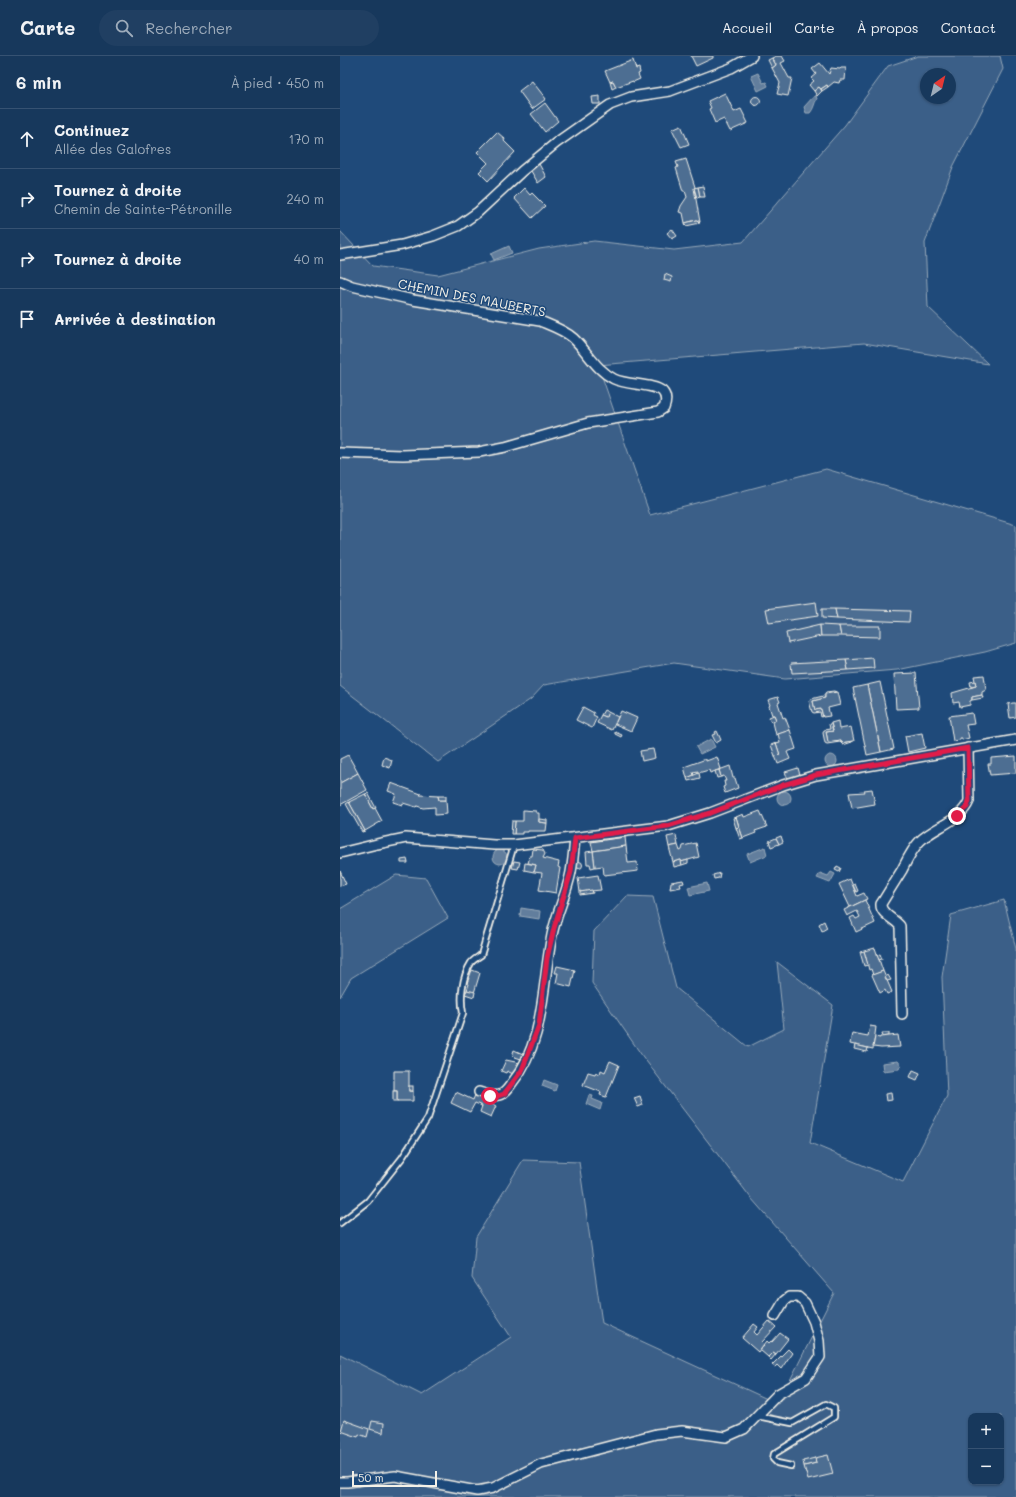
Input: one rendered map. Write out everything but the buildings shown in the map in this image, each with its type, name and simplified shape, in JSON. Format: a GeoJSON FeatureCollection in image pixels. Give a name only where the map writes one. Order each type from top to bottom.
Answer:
{"type":"FeatureCollection","features":[{"type":"Feature","properties":{"kind":"street"},"geometry":{"type":"LineString","coordinates":[[340,255],[402,245],[433,236],[458,226],[478,212],[522,171],[556,143],[610,105],[631,97],[670,91],[730,68],[752,56]]}},
{"type":"Feature","properties":{"kind":"street","name":"CHEMIN DES MAUBERTS"},"geometry":{"type":"LineString","coordinates":[[340,280],[352,286],[413,300],[540,322],[553,326],[574,339],[600,370],[607,375],[616,380],[656,388],[662,392],[666,398],[666,403],[664,408],[651,414],[588,423],[505,447],[479,452],[403,455],[340,452]]}},
{"type":"Feature","properties":{"kind":"street"},"geometry":{"type":"LineString","coordinates":[[340,853],[406,838],[494,845],[514,845],[668,826],[710,813],[783,785],[816,775],[1016,740]]}},
{"type":"Feature","properties":{"kind":"street"},"geometry":{"type":"LineString","coordinates":[[902,1014],[900,926],[880,908],[919,842],[929,833],[957,816],[967,807],[969,801],[968,748]]}},
{"type":"Feature","properties":{"kind":"street"},"geometry":{"type":"LineString","coordinates":[[479,1092],[490,1096],[504,1094],[522,1070],[528,1057],[539,1025],[547,958],[554,928],[571,872],[575,838]]}},
{"type":"Feature","properties":{"kind":"street"},"geometry":{"type":"LineString","coordinates":[[340,1482],[395,1476],[477,1491],[494,1488],[541,1464],[656,1434],[682,1431],[726,1437],[744,1429],[778,1394],[806,1378],[820,1358],[819,1341],[814,1322],[805,1303],[798,1297],[789,1297],[784,1301],[775,1316]]}},
{"type":"Feature","properties":{"kind":"lane"},"geometry":{"type":"LineString","coordinates":[[340,1223],[368,1201],[402,1158],[428,1118],[463,1013],[461,1002],[466,973],[472,962],[481,955],[514,845]]}},
{"type":"Feature","properties":{"kind":"lane"},"geometry":{"type":"LineString","coordinates":[[757,1416],[792,1423],[826,1404],[834,1408],[834,1417],[774,1454],[773,1459],[777,1464],[791,1466]]}},
{"type":"Feature","properties":{"kind":"shaded area"},"geometry":{"type":"Polygon","coordinates":[[[918,56],[1000,56],[1003,69],[953,167],[925,243],[928,307],[988,364],[864,343],[598,365],[650,515],[826,469],[1016,525],[1016,643],[985,652],[897,670],[785,679],[674,663],[544,685],[531,699],[438,762],[340,686],[340,231],[373,266],[438,275],[539,249],[594,241],[674,250],[743,242],[845,125],[888,66],[918,56]]]}},
{"type":"Feature","properties":{"kind":"shaded area"},"geometry":{"type":"Polygon","coordinates":[[[758,73],[763,83],[766,82],[768,86],[758,91],[751,76],[758,73]]]}},
{"type":"Feature","properties":{"kind":"shaded area"},"geometry":{"type":"Polygon","coordinates":[[[814,96],[816,96],[817,99],[812,110],[810,113],[806,113],[804,107],[814,96]]]}},
{"type":"Feature","properties":{"kind":"shaded area"},"geometry":{"type":"Polygon","coordinates":[[[509,246],[512,253],[494,260],[491,254],[509,246]]]}},
{"type":"Feature","properties":{"kind":"shaded area"},"geometry":{"type":"Polygon","coordinates":[[[711,739],[715,747],[700,754],[696,747],[711,739]]]}},
{"type":"Feature","properties":{"kind":"shaded area"},"geometry":{"type":"Polygon","coordinates":[[[829,755],[833,755],[837,761],[833,767],[829,767],[825,763],[825,759],[829,755]]]}},
{"type":"Feature","properties":{"kind":"shaded area"},"geometry":{"type":"Polygon","coordinates":[[[784,791],[789,793],[791,798],[789,803],[784,805],[779,803],[777,798],[779,793],[784,791]]]}},
{"type":"Feature","properties":{"kind":"shaded area"},"geometry":{"type":"Polygon","coordinates":[[[765,847],[767,855],[750,862],[747,854],[765,847]]]}},
{"type":"Feature","properties":{"kind":"shaded area"},"geometry":{"type":"Polygon","coordinates":[[[500,850],[505,852],[507,857],[505,862],[500,864],[495,862],[493,857],[495,852],[500,850]]]}},
{"type":"Feature","properties":{"kind":"shaded area"},"geometry":{"type":"Polygon","coordinates":[[[831,872],[835,874],[830,883],[817,878],[820,873],[828,876],[831,872]]]}},
{"type":"Feature","properties":{"kind":"shaded area"},"geometry":{"type":"Polygon","coordinates":[[[396,875],[426,878],[448,918],[351,978],[340,997],[340,909],[396,875]]]}},
{"type":"Feature","properties":{"kind":"shaded area"},"geometry":{"type":"Polygon","coordinates":[[[707,883],[709,891],[690,895],[688,887],[707,883]]]}},
{"type":"Feature","properties":{"kind":"shaded area"},"geometry":{"type":"Polygon","coordinates":[[[627,896],[653,897],[676,988],[748,1047],[784,1029],[777,962],[833,1005],[810,1143],[903,1182],[947,1096],[942,977],[951,915],[1004,900],[1016,949],[1016,1497],[340,1497],[340,1354],[422,1395],[511,1337],[472,1278],[476,1237],[523,1160],[579,1162],[602,1323],[778,1404],[834,1293],[751,1198],[643,1057],[592,983],[594,931],[627,896]]]}},
{"type":"Feature","properties":{"kind":"shaded area"},"geometry":{"type":"Polygon","coordinates":[[[521,908],[540,911],[539,919],[520,916],[521,908]]]}},
{"type":"Feature","properties":{"kind":"shaded area"},"geometry":{"type":"Polygon","coordinates":[[[898,1061],[901,1065],[899,1069],[883,1071],[882,1063],[898,1061]]]}},
{"type":"Feature","properties":{"kind":"shaded area"},"geometry":{"type":"Polygon","coordinates":[[[544,1080],[557,1085],[555,1091],[542,1086],[544,1080]]]}},
{"type":"Feature","properties":{"kind":"shaded area"},"geometry":{"type":"Polygon","coordinates":[[[589,1095],[593,1096],[592,1099],[602,1103],[600,1110],[586,1104],[589,1095]]]}},
{"type":"Feature","properties":{"kind":"route"},"geometry":{"type":"LineString","coordinates":[[490,1096],[504,1094],[522,1070],[539,1025],[547,958],[554,928],[571,872],[575,838],[668,826],[740,803],[783,785],[816,775],[968,748],[969,801],[967,807],[957,816]]}}]}
